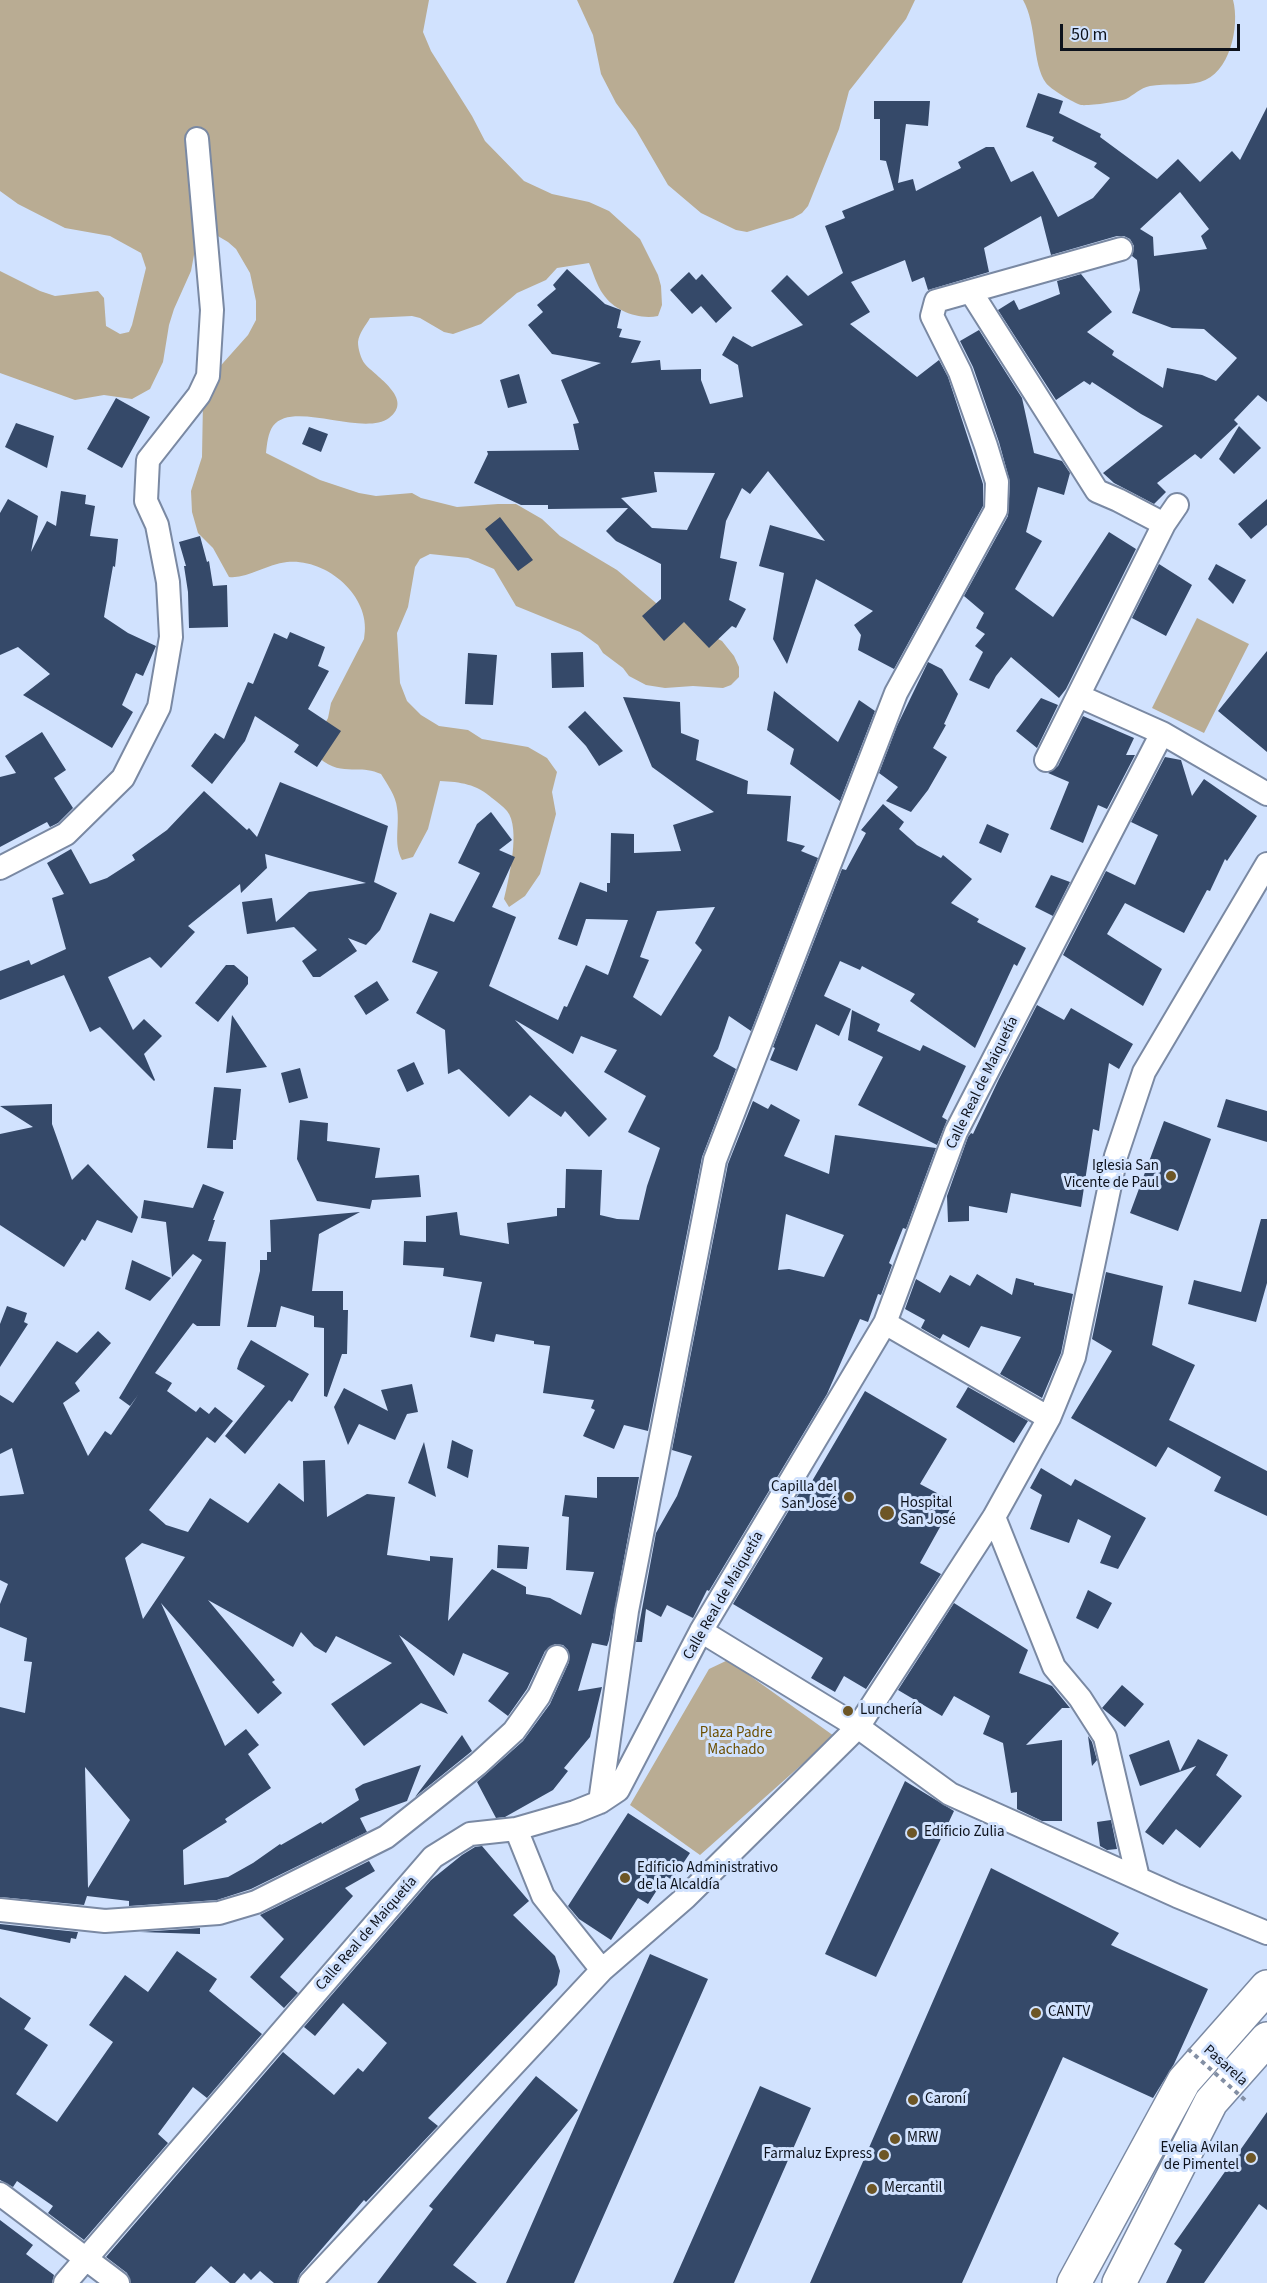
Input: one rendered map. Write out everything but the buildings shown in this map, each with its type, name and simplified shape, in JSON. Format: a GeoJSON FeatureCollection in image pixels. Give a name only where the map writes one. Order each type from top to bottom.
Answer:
{"type":"FeatureCollection","features":[{"type":"Feature","properties":{"kind":"main road"},"geometry":{"type":"LineString","coordinates":[[1074,2283],[1184,2081],[1267,1987]]}},
{"type":"Feature","properties":{"kind":"main road"},"geometry":{"type":"LineString","coordinates":[[1119,2283],[1211,2102],[1267,2039]]}},
{"type":"Feature","properties":{"kind":"street"},"geometry":{"type":"LineString","coordinates":[[0,868],[66,834],[123,778],[159,707],[171,637],[168,582],[158,525],[146,501],[148,460],[199,395],[208,376],[212,310],[197,139]]}},
{"type":"Feature","properties":{"kind":"street"},"geometry":{"type":"LineString","coordinates":[[600,1802],[627,1611],[715,1160],[897,693],[996,510],[997,482],[960,372],[932,316],[936,301],[1121,249]]}},
{"type":"Feature","properties":{"kind":"street"},"geometry":{"type":"LineString","coordinates":[[971,292],[1097,491],[1164,524]]}},
{"type":"Feature","properties":{"kind":"street"},"geometry":{"type":"LineString","coordinates":[[1046,760],[1164,524],[1177,505]]}},
{"type":"Feature","properties":{"kind":"street"},"geometry":{"type":"LineString","coordinates":[[1079,696],[1162,733],[1267,795]]}},
{"type":"Feature","properties":{"kind":"street","name":"Calle Real de Maiquetía"},"geometry":{"type":"LineString","coordinates":[[65,2283],[85,2257],[433,1857],[470,1834],[516,1829],[600,1802],[618,1790],[701,1631],[885,1323],[956,1132],[1162,733]]}},
{"type":"Feature","properties":{"kind":"street"},"geometry":{"type":"LineString","coordinates":[[310,2283],[602,1970],[684,1898],[858,1727],[993,1518],[1049,1418],[1074,1357],[1116,1156],[1144,1072],[1267,864]]}},
{"type":"Feature","properties":{"kind":"street"},"geometry":{"type":"LineString","coordinates":[[885,1323],[1049,1418]]}},
{"type":"Feature","properties":{"kind":"street"},"geometry":{"type":"LineString","coordinates":[[993,1518],[1054,1667],[1080,1698],[1105,1737],[1138,1878]]}},
{"type":"Feature","properties":{"kind":"street"},"geometry":{"type":"LineString","coordinates":[[701,1631],[858,1727],[950,1794],[1267,1933]]}},
{"type":"Feature","properties":{"kind":"street"},"geometry":{"type":"LineString","coordinates":[[0,1910],[105,1921],[219,1912],[255,1902],[386,1837],[478,1764],[514,1731],[539,1696],[557,1657]]}},
{"type":"Feature","properties":{"kind":"street"},"geometry":{"type":"LineString","coordinates":[[516,1829],[543,1896],[602,1970]]}},
{"type":"Feature","properties":{"kind":"street"},"geometry":{"type":"LineString","coordinates":[[0,2194],[118,2283]]}},
{"type":"Feature","properties":{"kind":"path","name":"Pasarela"},"geometry":{"type":"LineString","coordinates":[[1188,2049],[1246,2101]]}},
{"type":"Feature","properties":{"kind":"green space"},"geometry":{"type":"Polygon","coordinates":[[[0,0],[429,0],[423,32],[431,51],[485,141],[524,181],[552,194],[589,202],[609,211],[640,239],[661,286],[662,305],[658,316],[635,315],[614,305],[601,291],[589,263],[557,268],[546,280],[517,293],[481,324],[453,334],[412,316],[370,318],[359,339],[360,354],[365,364],[391,388],[398,403],[396,411],[389,418],[377,423],[362,424],[296,416],[283,419],[273,426],[268,439],[266,453],[320,480],[359,493],[376,496],[412,493],[421,498],[457,507],[516,504],[542,519],[560,536],[617,570],[669,614],[722,641],[734,656],[739,667],[739,677],[731,685],[723,688],[693,686],[665,688],[646,685],[629,676],[623,668],[603,653],[598,645],[580,632],[516,606],[494,569],[468,558],[430,554],[420,559],[415,567],[408,607],[397,633],[400,683],[407,701],[421,715],[439,726],[468,730],[482,739],[528,747],[547,758],[557,772],[552,792],[556,814],[540,874],[525,896],[509,907],[504,899],[513,854],[511,819],[507,811],[486,793],[461,783],[440,781],[428,829],[413,857],[402,860],[397,841],[396,804],[381,774],[335,767],[319,758],[320,733],[328,718],[331,703],[364,639],[365,623],[354,595],[344,583],[331,574],[317,566],[302,562],[279,563],[243,576],[229,577],[213,548],[198,533],[192,512],[191,491],[202,457],[203,401],[215,372],[248,335],[256,320],[256,301],[250,273],[236,249],[211,232],[197,239],[191,271],[169,325],[163,362],[150,389],[132,399],[104,395],[75,400],[0,373],[0,271],[55,296],[98,291],[104,298],[106,326],[120,334],[129,332],[132,325],[146,268],[141,253],[110,236],[65,228],[18,204],[0,191],[0,0]]]}},
{"type":"Feature","properties":{"kind":"green space"},"geometry":{"type":"Polygon","coordinates":[[[577,0],[915,0],[906,19],[849,91],[839,129],[808,206],[793,218],[747,232],[736,230],[701,213],[668,185],[636,130],[616,103],[601,74],[593,35],[577,0]]]}},
{"type":"Feature","properties":{"kind":"green space"},"geometry":{"type":"Polygon","coordinates":[[[1023,0],[1233,0],[1234,35],[1219,69],[1200,82],[1150,86],[1122,100],[1081,105],[1062,96],[1046,83],[1038,65],[1031,20],[1023,0]]]}},
{"type":"Feature","properties":{"kind":"green space"},"geometry":{"type":"Polygon","coordinates":[[[1197,618],[1249,644],[1204,733],[1152,708],[1197,618]]]}},
{"type":"Feature","properties":{"kind":"green space","name":"Plaza Padre Machado"},"geometry":{"type":"Polygon","coordinates":[[[728,1660],[834,1736],[700,1855],[630,1805],[709,1669],[728,1660]]]}},
{"type":"Feature","properties":{"kind":"place","name":"Iglesia San Vicente de Paul"},"geometry":{"type":"Point","coordinates":[1171,1176]}},
{"type":"Feature","properties":{"kind":"place","name":"Capilla del San José"},"geometry":{"type":"Point","coordinates":[849,1497]}},
{"type":"Feature","properties":{"kind":"place","name":"Hospital San José"},"geometry":{"type":"Point","coordinates":[887,1513]}},
{"type":"Feature","properties":{"kind":"place","name":"Lunchería"},"geometry":{"type":"Point","coordinates":[848,1711]}},
{"type":"Feature","properties":{"kind":"place","name":"Edificio Zulia"},"geometry":{"type":"Point","coordinates":[912,1833]}},
{"type":"Feature","properties":{"kind":"place","name":"Edificio Administrativo de la Alcaldía"},"geometry":{"type":"Point","coordinates":[625,1878]}},
{"type":"Feature","properties":{"kind":"place","name":"CANTV"},"geometry":{"type":"Point","coordinates":[1036,2013]}},
{"type":"Feature","properties":{"kind":"place","name":"Caroní"},"geometry":{"type":"Point","coordinates":[913,2100]}},
{"type":"Feature","properties":{"kind":"place","name":"MRW"},"geometry":{"type":"Point","coordinates":[895,2139]}},
{"type":"Feature","properties":{"kind":"place","name":"Farmaluz Express"},"geometry":{"type":"Point","coordinates":[884,2155]}},
{"type":"Feature","properties":{"kind":"place","name":"Evelia Avilan de Pimentel"},"geometry":{"type":"Point","coordinates":[1251,2158]}},
{"type":"Feature","properties":{"kind":"place","name":"Mercantil"},"geometry":{"type":"Point","coordinates":[872,2189]}}]}
